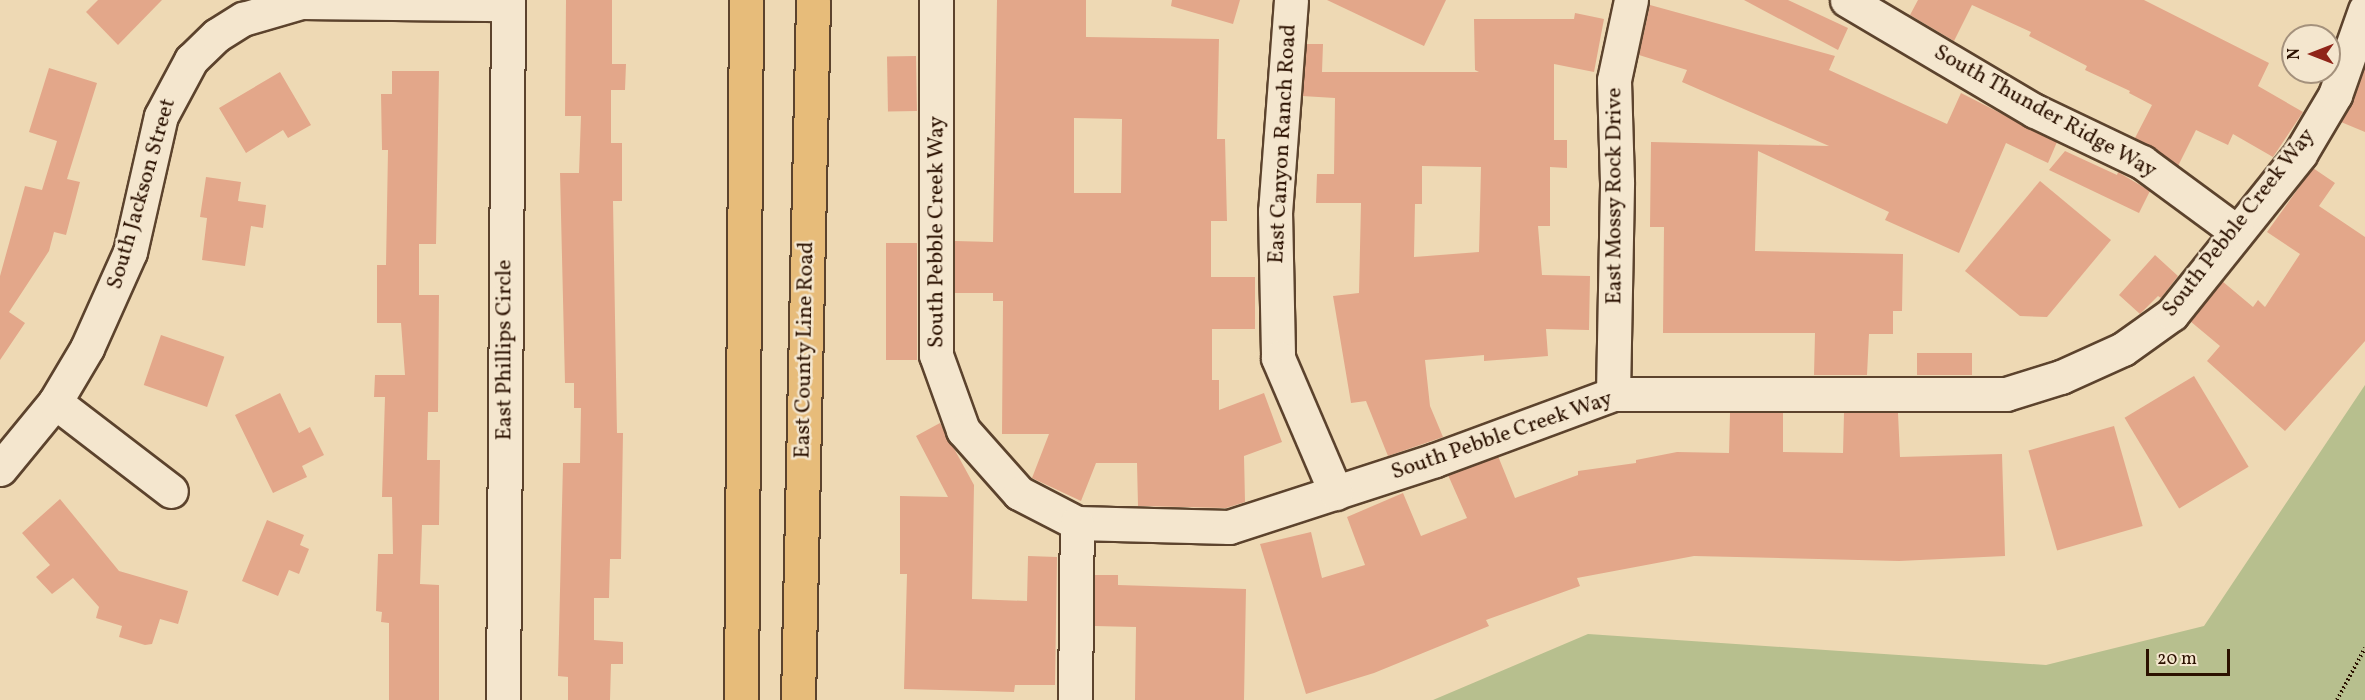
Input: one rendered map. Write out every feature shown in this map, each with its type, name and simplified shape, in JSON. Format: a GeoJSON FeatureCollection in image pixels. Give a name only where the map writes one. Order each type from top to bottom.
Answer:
{"type":"FeatureCollection","features":[{"type":"Feature","properties":{"kind":"main road"},"geometry":{"type":"LineString","coordinates":[[741,700],[746,0]]}},
{"type":"Feature","properties":{"kind":"main road","name":"East County Line Road"},"geometry":{"type":"LineString","coordinates":[[798,700],[813,0]]}},
{"type":"Feature","properties":{"kind":"street","name":"South Pebble Creek Way"},"geometry":{"type":"LineString","coordinates":[[936,0],[936,355],[963,430],[1019,493],[1077,523],[1229,527],[1336,493],[1613,394],[2006,394],[2061,377],[2123,349],[2172,314],[2300,154],[2335,94],[2365,10]]}},
{"type":"Feature","properties":{"kind":"street","name":"East Canyon Ranch Road"},"geometry":{"type":"LineString","coordinates":[[1291,0],[1275,211],[1278,358],[1336,493]]}},
{"type":"Feature","properties":{"kind":"street","name":"East Mossy Rock Drive"},"geometry":{"type":"LineString","coordinates":[[1613,394],[1617,182],[1614,80],[1631,0]]}},
{"type":"Feature","properties":{"kind":"street","name":"South Thunder Ridge Way"},"geometry":{"type":"LineString","coordinates":[[1847,0],[2036,111],[2142,162],[2237,232]]}},
{"type":"Feature","properties":{"kind":"street","name":"South Jackson Street"},"geometry":{"type":"LineString","coordinates":[[0,469],[54,402],[87,348],[130,252],[161,116],[173,88],[191,60],[217,35],[243,19],[301,2],[508,2]]}},
{"type":"Feature","properties":{"kind":"street","name":"East Phillips Circle"},"geometry":{"type":"LineString","coordinates":[[503,700],[508,2]]}},
{"type":"Feature","properties":{"kind":"street"},"geometry":{"type":"LineString","coordinates":[[54,402],[171,491]]}},
{"type":"Feature","properties":{"kind":"street"},"geometry":{"type":"LineString","coordinates":[[1075,700],[1077,523]]}},
{"type":"Feature","properties":{"kind":"path"},"geometry":{"type":"LineString","coordinates":[[2337,700],[2365,648]]}},
{"type":"Feature","properties":{"kind":"green space"},"geometry":{"type":"Polygon","coordinates":[[[2365,385],[2365,700],[1433,700],[1588,634],[2046,665],[2204,626],[2365,385]]]}},
{"type":"Feature","properties":{"kind":"building"},"geometry":{"type":"Polygon","coordinates":[[[98,0],[162,0],[118,45],[86,12],[98,0]]]}},
{"type":"Feature","properties":{"kind":"building"},"geometry":{"type":"Polygon","coordinates":[[[566,0],[612,0],[612,64],[626,64],[625,90],[611,90],[611,143],[622,143],[622,201],[613,201],[617,433],[623,433],[621,559],[610,559],[609,598],[594,598],[594,640],[623,642],[623,664],[611,664],[610,700],[568,700],[568,677],[558,676],[563,463],[580,463],[581,408],[574,408],[574,383],[565,383],[560,173],[579,173],[581,116],[565,116],[566,0]]]}},
{"type":"Feature","properties":{"kind":"building"},"geometry":{"type":"Polygon","coordinates":[[[997,0],[1086,0],[1086,37],[1219,39],[1217,139],[1225,139],[1227,221],[1211,221],[1211,277],[1255,277],[1255,329],[1212,329],[1212,380],[1219,380],[1219,410],[1264,393],[1282,442],[1244,456],[1245,502],[1226,508],[1138,506],[1137,463],[1096,463],[1081,501],[1032,478],[1049,434],[1002,434],[1003,301],[993,301],[993,293],[955,293],[955,241],[993,242],[997,0]],[[1074,118],[1074,193],[1121,193],[1122,119],[1074,118]]]}},
{"type":"Feature","properties":{"kind":"building"},"geometry":{"type":"Polygon","coordinates":[[[1172,0],[1240,0],[1233,24],[1171,6],[1172,0]]]}},
{"type":"Feature","properties":{"kind":"building"},"geometry":{"type":"Polygon","coordinates":[[[1327,0],[1446,0],[1424,46],[1327,0]]]}},
{"type":"Feature","properties":{"kind":"building"},"geometry":{"type":"Polygon","coordinates":[[[1744,0],[1788,0],[1848,28],[1838,50],[1744,0]]]}},
{"type":"Feature","properties":{"kind":"building"},"geometry":{"type":"Polygon","coordinates":[[[1918,0],[2144,0],[2269,63],[2258,86],[2303,112],[2273,157],[2233,134],[2228,145],[2196,130],[2178,166],[2135,138],[2152,105],[2129,93],[2130,91],[2085,70],[2087,66],[2029,36],[2031,32],[1972,5],[1954,41],[1910,15],[1918,0]]]}},
{"type":"Feature","properties":{"kind":"building"},"geometry":{"type":"Polygon","coordinates":[[[1650,5],[1835,56],[1829,70],[1947,124],[1961,93],[2057,142],[2048,163],[2006,143],[1959,253],[1885,220],[1889,212],[1758,151],[1755,251],[1903,254],[1902,311],[1893,311],[1893,334],[1869,334],[1867,375],[1814,375],[1815,333],[1663,333],[1664,227],[1650,227],[1651,142],[1829,146],[1682,82],[1687,70],[1639,55],[1650,5]]]}},
{"type":"Feature","properties":{"kind":"building"},"geometry":{"type":"Polygon","coordinates":[[[1575,13],[1604,19],[1594,72],[1554,64],[1554,140],[1567,140],[1567,168],[1550,167],[1550,226],[1538,226],[1542,275],[1590,276],[1589,330],[1546,329],[1548,356],[1484,361],[1484,355],[1425,360],[1430,406],[1443,437],[1388,456],[1366,401],[1351,403],[1333,296],[1359,293],[1361,203],[1316,203],[1317,174],[1334,174],[1335,98],[1302,96],[1306,44],[1323,44],[1322,72],[1479,72],[1475,70],[1474,19],[1574,19],[1575,13]],[[1422,166],[1422,204],[1415,204],[1414,257],[1479,252],[1481,167],[1422,166]]]}},
{"type":"Feature","properties":{"kind":"building"},"geometry":{"type":"Polygon","coordinates":[[[916,56],[917,111],[888,111],[887,57],[916,56]]]}},
{"type":"Feature","properties":{"kind":"building"},"geometry":{"type":"Polygon","coordinates":[[[2365,66],[2365,132],[2341,122],[2365,66]]]}},
{"type":"Feature","properties":{"kind":"building"},"geometry":{"type":"Polygon","coordinates":[[[49,68],[97,83],[67,179],[80,182],[66,235],[54,232],[49,251],[9,312],[25,323],[0,360],[0,276],[25,186],[42,190],[57,141],[29,132],[49,68]]]}},
{"type":"Feature","properties":{"kind":"building"},"geometry":{"type":"Polygon","coordinates":[[[392,71],[439,71],[436,244],[419,244],[419,295],[439,295],[438,412],[428,412],[427,460],[440,460],[439,525],[422,525],[420,584],[439,585],[439,700],[389,700],[389,623],[381,622],[382,612],[376,611],[378,554],[393,554],[392,497],[382,497],[385,397],[374,397],[375,375],[405,375],[401,323],[377,323],[377,265],[386,265],[388,150],[382,150],[381,94],[392,94],[392,71]]]}},
{"type":"Feature","properties":{"kind":"building"},"geometry":{"type":"Polygon","coordinates":[[[280,72],[311,125],[288,138],[283,130],[246,153],[219,108],[280,72]]]}},
{"type":"Feature","properties":{"kind":"building"},"geometry":{"type":"Polygon","coordinates":[[[2065,151],[2117,175],[2118,172],[2150,191],[2139,213],[2049,170],[2065,151]]]}},
{"type":"Feature","properties":{"kind":"building"},"geometry":{"type":"Polygon","coordinates":[[[2313,168],[2335,183],[2319,206],[2365,237],[2365,341],[2285,431],[2207,361],[2220,346],[2190,321],[2222,281],[2253,307],[2258,300],[2265,307],[2300,254],[2267,232],[2313,168]]]}},
{"type":"Feature","properties":{"kind":"building"},"geometry":{"type":"Polygon","coordinates":[[[206,177],[241,182],[238,201],[266,205],[263,228],[251,226],[245,266],[202,260],[207,218],[200,217],[206,177]]]}},
{"type":"Feature","properties":{"kind":"building"},"geometry":{"type":"Polygon","coordinates":[[[2040,181],[2111,240],[2047,317],[2020,316],[1965,271],[2040,181]]]}},
{"type":"Feature","properties":{"kind":"building"},"geometry":{"type":"Polygon","coordinates":[[[886,243],[917,243],[917,360],[886,360],[886,243]]]}},
{"type":"Feature","properties":{"kind":"building"},"geometry":{"type":"Polygon","coordinates":[[[2155,255],[2178,276],[2161,298],[2158,296],[2140,314],[2119,295],[2155,255]]]}},
{"type":"Feature","properties":{"kind":"building"},"geometry":{"type":"Polygon","coordinates":[[[161,335],[224,357],[207,407],[144,385],[161,335]]]}},
{"type":"Feature","properties":{"kind":"building"},"geometry":{"type":"Polygon","coordinates":[[[1917,353],[1972,353],[1972,375],[1917,375],[1917,353]]]}},
{"type":"Feature","properties":{"kind":"building"},"geometry":{"type":"Polygon","coordinates":[[[2194,376],[2249,467],[2179,509],[2125,418],[2194,376]]]}},
{"type":"Feature","properties":{"kind":"building"},"geometry":{"type":"Polygon","coordinates":[[[280,393],[299,433],[310,427],[324,455],[302,466],[307,477],[273,493],[235,415],[280,393]]]}},
{"type":"Feature","properties":{"kind":"building"},"geometry":{"type":"Polygon","coordinates":[[[1730,413],[1783,413],[1783,452],[1843,453],[1844,413],[1898,413],[1900,457],[2002,454],[2005,556],[1899,561],[1694,556],[1577,578],[1580,586],[1486,620],[1489,626],[1374,673],[1306,694],[1260,544],[1311,532],[1322,578],[1365,565],[1347,517],[1403,493],[1421,536],[1467,518],[1448,475],[1498,456],[1515,498],[1578,475],[1578,471],[1636,463],[1636,460],[1677,452],[1729,453],[1730,413]]]}},
{"type":"Feature","properties":{"kind":"building"},"geometry":{"type":"Polygon","coordinates":[[[940,423],[974,485],[972,599],[1027,601],[1028,556],[1057,557],[1055,685],[1015,685],[1014,692],[904,689],[907,574],[900,574],[900,496],[948,497],[916,436],[940,423]]]}},
{"type":"Feature","properties":{"kind":"building"},"geometry":{"type":"Polygon","coordinates":[[[2114,426],[2143,526],[2057,551],[2028,451],[2114,426]]]}},
{"type":"Feature","properties":{"kind":"building"},"geometry":{"type":"Polygon","coordinates":[[[60,499],[119,571],[188,591],[178,624],[160,619],[152,644],[145,645],[119,637],[122,626],[96,618],[99,607],[73,578],[52,594],[36,577],[50,565],[22,533],[60,499]]]}},
{"type":"Feature","properties":{"kind":"building"},"geometry":{"type":"Polygon","coordinates":[[[267,520],[304,535],[300,545],[309,549],[299,574],[289,570],[278,596],[242,581],[267,520]]]}},
{"type":"Feature","properties":{"kind":"building"},"geometry":{"type":"Polygon","coordinates":[[[1095,575],[1118,575],[1118,585],[1246,589],[1244,700],[1135,700],[1136,627],[1095,626],[1095,575]]]}}]}
